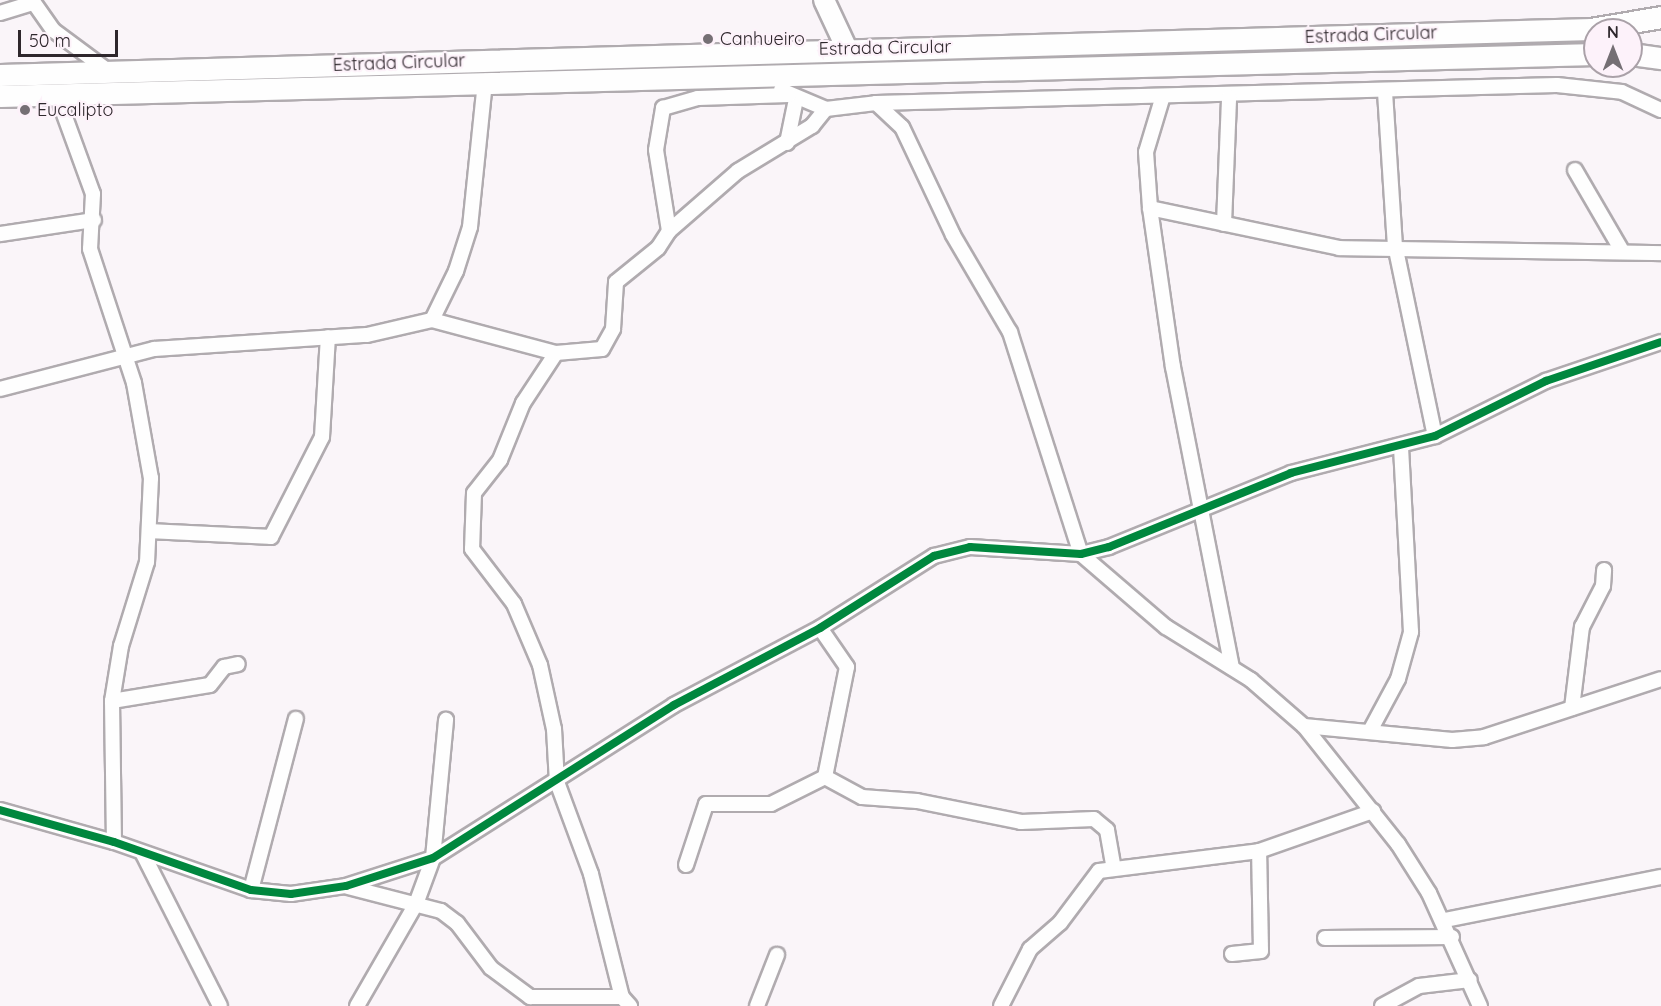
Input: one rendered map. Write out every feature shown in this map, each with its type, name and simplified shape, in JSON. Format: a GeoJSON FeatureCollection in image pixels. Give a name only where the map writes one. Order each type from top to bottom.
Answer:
{"type":"FeatureCollection","features":[{"type":"Feature","properties":{"kind":"main road","name":"Estrada Circular"},"geometry":{"type":"LineString","coordinates":[[0,75],[1591,29],[1661,17]]}},
{"type":"Feature","properties":{"kind":"main road","name":"Estrada Circular"},"geometry":{"type":"LineString","coordinates":[[0,96],[485,81],[1583,54]]}},
{"type":"Feature","properties":{"kind":"main road"},"geometry":{"type":"LineString","coordinates":[[1643,56],[1661,58]]}},
{"type":"Feature","properties":{"kind":"street"},"geometry":{"type":"LineString","coordinates":[[824,0],[847,49]]}},
{"type":"Feature","properties":{"kind":"street"},"geometry":{"type":"LineString","coordinates":[[0,13],[33,2],[52,30],[109,72]]}},
{"type":"Feature","properties":{"kind":"street"},"geometry":{"type":"LineString","coordinates":[[755,74],[792,97],[826,109],[876,103],[1162,99],[1557,85],[1623,92],[1661,110]]}},
{"type":"Feature","properties":{"kind":"street"},"geometry":{"type":"LineString","coordinates":[[432,320],[470,227],[485,81]]}},
{"type":"Feature","properties":{"kind":"street"},"geometry":{"type":"LineString","coordinates":[[1385,92],[1395,245],[1435,436]]}},
{"type":"Feature","properties":{"kind":"street"},"geometry":{"type":"LineString","coordinates":[[57,94],[88,174],[94,220],[90,249],[125,356],[151,478],[150,531],[112,701],[114,842]]}},
{"type":"Feature","properties":{"kind":"street"},"geometry":{"type":"LineString","coordinates":[[787,142],[792,97]]}},
{"type":"Feature","properties":{"kind":"street"},"geometry":{"type":"LineString","coordinates":[[669,231],[656,150],[663,108],[698,98],[792,97]]}},
{"type":"Feature","properties":{"kind":"street"},"geometry":{"type":"LineString","coordinates":[[1224,224],[1229,97]]}},
{"type":"Feature","properties":{"kind":"street"},"geometry":{"type":"LineString","coordinates":[[1162,99],[1146,152],[1150,208],[1173,367],[1204,508],[1232,667]]}},
{"type":"Feature","properties":{"kind":"street"},"geometry":{"type":"LineString","coordinates":[[876,103],[902,127],[953,235],[1026,366],[1081,554],[1166,627],[1232,667],[1304,726],[1372,811],[1445,920],[1480,1006]]}},
{"type":"Feature","properties":{"kind":"street"},"geometry":{"type":"LineString","coordinates":[[902,127],[910,103]]}},
{"type":"Feature","properties":{"kind":"street"},"geometry":{"type":"LineString","coordinates":[[0,389],[125,356],[217,343],[367,335],[432,320],[556,353],[602,349],[613,329],[616,282],[658,248],[669,231],[738,171],[787,142],[826,109]]}},
{"type":"Feature","properties":{"kind":"street"},"geometry":{"type":"LineString","coordinates":[[1575,170],[1622,249]]}},
{"type":"Feature","properties":{"kind":"street"},"geometry":{"type":"LineString","coordinates":[[1150,208],[1339,248],[1395,245],[1622,249],[1661,253]]}},
{"type":"Feature","properties":{"kind":"street"},"geometry":{"type":"LineString","coordinates":[[0,234],[94,220]]}},
{"type":"Feature","properties":{"kind":"street"},"geometry":{"type":"LineString","coordinates":[[150,531],[271,537],[322,437],[328,337]]}},
{"type":"Feature","properties":{"kind":"street"},"geometry":{"type":"LineString","coordinates":[[0,810],[114,842],[251,890],[291,894],[346,886],[433,858],[557,782],[674,705],[820,628],[934,556],[970,548],[1081,554],[1169,526],[1204,508],[1291,473],[1401,447],[1435,436],[1546,381],[1661,342]]}},
{"type":"Feature","properties":{"kind":"street"},"geometry":{"type":"LineString","coordinates":[[346,886],[416,904],[457,923],[491,968],[530,997],[626,1001],[591,874],[557,782],[554,729],[540,664],[514,604],[472,549],[470,507],[500,460],[523,403],[556,353]]}},
{"type":"Feature","properties":{"kind":"street"},"geometry":{"type":"LineString","coordinates":[[1370,731],[1398,679],[1411,632],[1401,447]]}},
{"type":"Feature","properties":{"kind":"street"},"geometry":{"type":"LineString","coordinates":[[1572,708],[1582,627],[1603,586],[1604,570]]}},
{"type":"Feature","properties":{"kind":"street"},"geometry":{"type":"LineString","coordinates":[[820,628],[847,667],[825,777]]}},
{"type":"Feature","properties":{"kind":"street"},"geometry":{"type":"LineString","coordinates":[[112,701],[210,685],[224,667],[238,664]]}},
{"type":"Feature","properties":{"kind":"street"},"geometry":{"type":"LineString","coordinates":[[1304,726],[1452,740],[1484,737],[1661,679]]}},
{"type":"Feature","properties":{"kind":"street"},"geometry":{"type":"LineString","coordinates":[[251,890],[296,719]]}},
{"type":"Feature","properties":{"kind":"street"},"geometry":{"type":"LineString","coordinates":[[357,1006],[416,904],[433,858],[446,720]]}},
{"type":"Feature","properties":{"kind":"street"},"geometry":{"type":"LineString","coordinates":[[686,865],[706,804],[771,804],[825,777]]}},
{"type":"Feature","properties":{"kind":"street"},"geometry":{"type":"LineString","coordinates":[[825,777],[862,797],[917,801],[1021,822],[1094,819],[1107,831],[1113,866]]}},
{"type":"Feature","properties":{"kind":"street"},"geometry":{"type":"LineString","coordinates":[[1001,1006],[1030,949],[1060,923],[1099,871],[1113,866],[1199,862],[1259,851],[1372,811]]}},
{"type":"Feature","properties":{"kind":"street"},"geometry":{"type":"LineString","coordinates":[[1232,954],[1261,951],[1259,851]]}},
{"type":"Feature","properties":{"kind":"street"},"geometry":{"type":"LineString","coordinates":[[143,854],[220,1006]]}},
{"type":"Feature","properties":{"kind":"street"},"geometry":{"type":"LineString","coordinates":[[1445,920],[1661,878]]}},
{"type":"Feature","properties":{"kind":"street"},"geometry":{"type":"LineString","coordinates":[[1325,938],[1452,937]]}},
{"type":"Feature","properties":{"kind":"street"},"geometry":{"type":"LineString","coordinates":[[757,1006],[777,955]]}},
{"type":"Feature","properties":{"kind":"street"},"geometry":{"type":"LineString","coordinates":[[1382,1006],[1419,987],[1470,980]]}},
{"type":"Feature","properties":{"kind":"cycle path"},"geometry":{"type":"LineString","coordinates":[[0,810],[114,842],[251,890],[291,894],[346,886],[433,858],[674,705],[820,628],[934,556],[970,547],[1081,554],[1109,547],[1291,473],[1435,436],[1546,381],[1661,342]]}},
{"type":"Feature","properties":{"kind":"place","name":"Canhueiro"},"geometry":{"type":"Point","coordinates":[708,39]}},
{"type":"Feature","properties":{"kind":"place","name":"Eucalipto"},"geometry":{"type":"Point","coordinates":[25,110]}}]}
